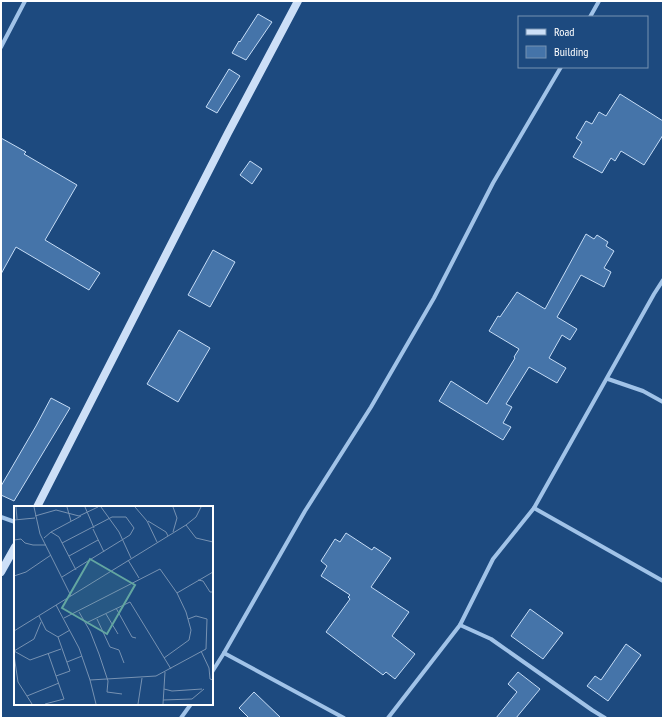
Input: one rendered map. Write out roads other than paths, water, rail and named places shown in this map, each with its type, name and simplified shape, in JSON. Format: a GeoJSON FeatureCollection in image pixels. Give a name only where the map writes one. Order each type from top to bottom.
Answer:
{"type":"FeatureCollection","features":[{"type":"Feature","properties":{"kind":"main road"},"geometry":{"type":"LineString","coordinates":[[38,506],[228,133],[298,1]]}},
{"type":"Feature","properties":{"kind":"main road"},"geometry":{"type":"LineString","coordinates":[[1,572],[14,549]]}},
{"type":"Feature","properties":{"kind":"street"},"geometry":{"type":"LineString","coordinates":[[1,46],[25,1]]}},
{"type":"Feature","properties":{"kind":"street"},"geometry":{"type":"LineString","coordinates":[[591,16],[599,1]]}},
{"type":"Feature","properties":{"kind":"street"},"geometry":{"type":"LineString","coordinates":[[213,670],[224,654],[305,511],[372,407],[422,319],[494,184],[560,68]]}},
{"type":"Feature","properties":{"kind":"street"},"geometry":{"type":"LineString","coordinates":[[388,718],[460,625],[493,559],[534,508],[663,280]]}},
{"type":"Feature","properties":{"kind":"street"},"geometry":{"type":"LineString","coordinates":[[608,379],[643,390],[663,402]]}},
{"type":"Feature","properties":{"kind":"street"},"geometry":{"type":"LineString","coordinates":[[534,508],[663,581]]}},
{"type":"Feature","properties":{"kind":"street"},"geometry":{"type":"LineString","coordinates":[[1,517],[14,522]]}},
{"type":"Feature","properties":{"kind":"street"},"geometry":{"type":"LineString","coordinates":[[460,625],[491,639],[605,718]]}},
{"type":"Feature","properties":{"kind":"street"},"geometry":{"type":"LineString","coordinates":[[224,654],[344,718]]}},
{"type":"Feature","properties":{"kind":"street"},"geometry":{"type":"LineString","coordinates":[[181,718],[190,705]]}}]}
